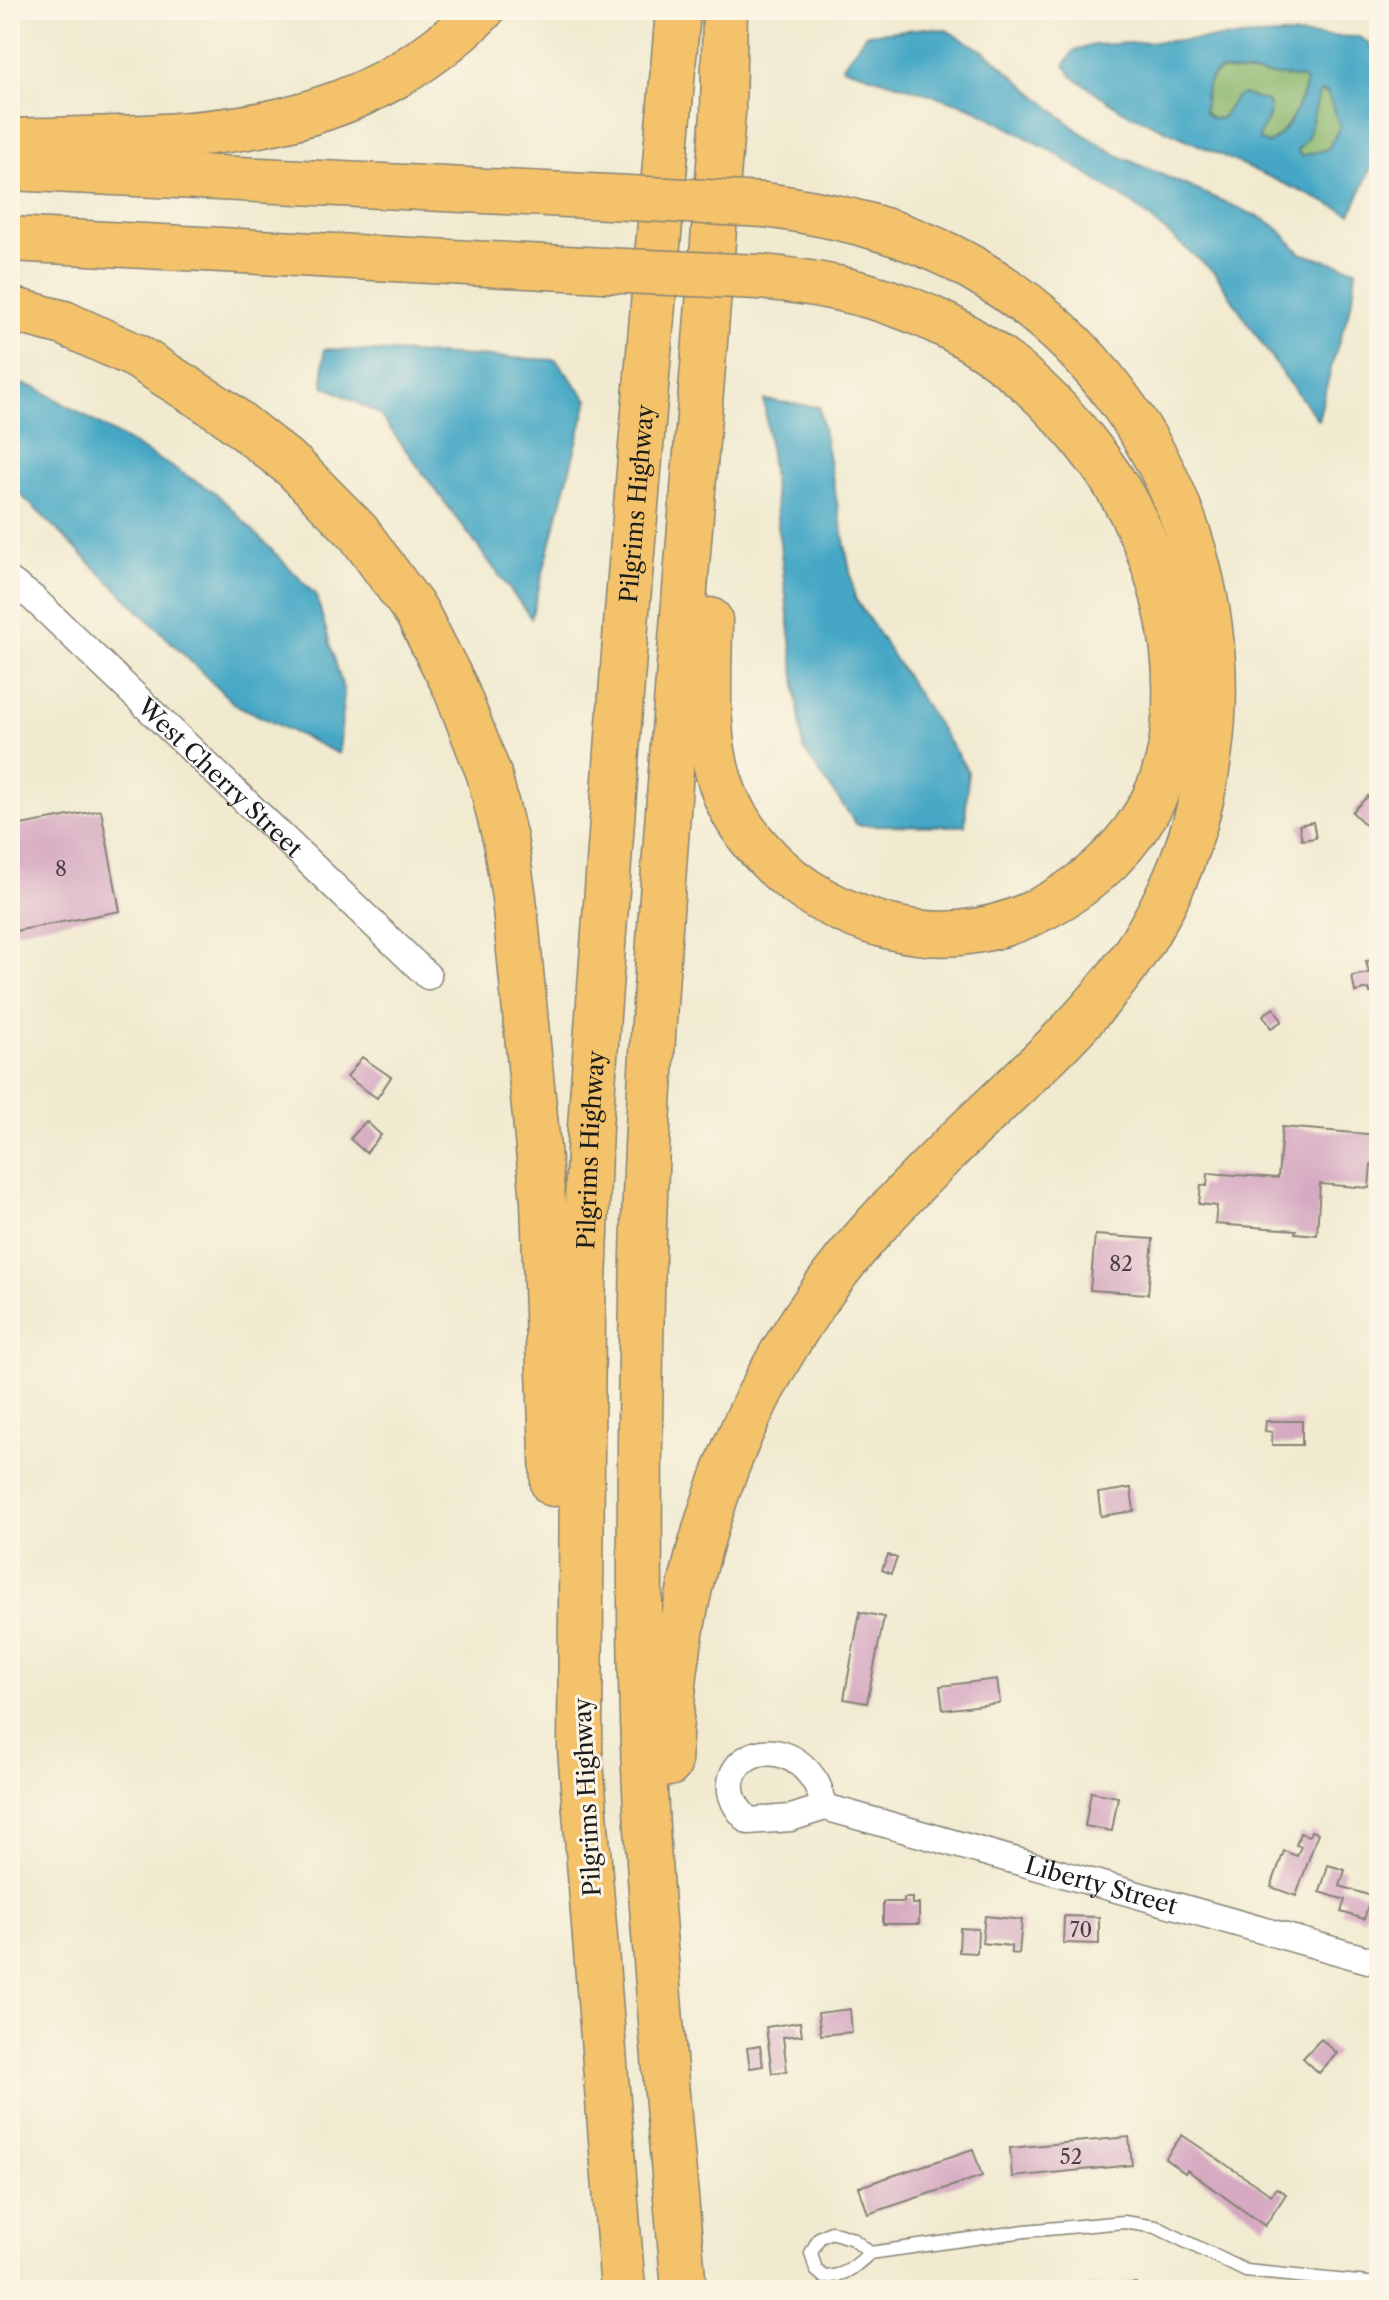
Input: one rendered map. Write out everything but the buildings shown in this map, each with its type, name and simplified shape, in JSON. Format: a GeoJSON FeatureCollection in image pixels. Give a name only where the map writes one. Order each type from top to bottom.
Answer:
{"type":"FeatureCollection","features":[{"type":"Feature","properties":{"kind":"highway"},"geometry":{"type":"LineString","coordinates":[[10,141],[189,135],[263,127],[351,100],[399,74],[450,39],[482,10]]}},
{"type":"Feature","properties":{"kind":"highway"},"geometry":{"type":"LineString","coordinates":[[684,2290],[649,1876],[640,1606],[642,1305],[649,1111],[723,113],[724,23]]}},
{"type":"Feature","properties":{"kind":"highway","name":"Pilgrims Highway"},"geometry":{"type":"LineString","coordinates":[[623,2290],[580,1749],[582,1340],[590,1127],[644,391],[677,24]]}},
{"type":"Feature","properties":{"kind":"highway"},"geometry":{"type":"LineString","coordinates":[[10,168],[765,205],[849,218],[887,230],[971,268],[1044,320],[1079,352],[1114,391],[1142,433],[1170,484],[1190,535],[1204,584],[1215,673],[1213,726],[1199,812],[1181,863],[1148,933],[1093,1006],[938,1160],[858,1245],[817,1298],[756,1400],[716,1493],[696,1561],[683,1622],[670,1734],[669,1777],[649,1876]]}},
{"type":"Feature","properties":{"kind":"highway"},"geometry":{"type":"LineString","coordinates":[[10,239],[810,281],[876,296],[912,309],[977,342],[1033,384],[1081,436],[1130,508],[1162,595],[1175,669],[1171,749],[1162,778],[1130,837],[1096,873],[1055,902],[1002,924],[960,933],[932,933],[873,922],[848,914],[804,890],[762,853],[721,785],[711,730],[710,597],[694,505]]}},
{"type":"Feature","properties":{"kind":"highway"},"geometry":{"type":"LineString","coordinates":[[10,309],[64,323],[136,356],[223,411],[294,467],[358,532],[417,613],[461,701],[489,774],[505,839],[514,898],[543,1201],[559,1630],[580,1749]]}},
{"type":"Feature","properties":{"kind":"street","name":"West Cherry Street"},"geometry":{"type":"LineString","coordinates":[[10,581],[33,598],[162,719],[428,976]]}},
{"type":"Feature","properties":{"kind":"street","name":"Liberty Street"},"geometry":{"type":"LineString","coordinates":[[825,1807],[1379,1963]]}},
{"type":"Feature","properties":{"kind":"lane"},"geometry":{"type":"LineString","coordinates":[[870,2253],[853,2239],[831,2232],[819,2238],[811,2253],[816,2270],[824,2277],[840,2276],[852,2271],[870,2253],[996,2235],[1124,2222],[1156,2227],[1246,2271],[1379,2284]]}},
{"type":"Feature","properties":{"kind":"green space"},"geometry":{"type":"Polygon","coordinates":[[[1221,70],[1301,78],[1306,82],[1293,116],[1269,144],[1260,141],[1259,136],[1270,115],[1228,108],[1222,118],[1217,119],[1204,111],[1209,82],[1221,70]]]}},
{"type":"Feature","properties":{"kind":"green space"},"geometry":{"type":"Polygon","coordinates":[[[1322,91],[1330,97],[1340,126],[1328,149],[1302,156],[1297,151],[1308,136],[1322,91]]]}},
{"type":"Feature","properties":{"kind":"water"},"geometry":{"type":"Polygon","coordinates":[[[926,28],[946,30],[987,53],[1077,130],[1119,156],[1266,220],[1280,230],[1300,253],[1356,269],[1353,299],[1318,420],[1278,368],[1215,273],[1134,205],[1053,152],[971,107],[842,67],[866,34],[926,28]]]}},
{"type":"Feature","properties":{"kind":"water"},"geometry":{"type":"Polygon","coordinates":[[[1278,35],[1359,37],[1369,43],[1378,59],[1376,156],[1351,214],[1123,111],[1072,76],[1065,65],[1073,51],[1094,45],[1278,35]],[[1220,70],[1209,82],[1204,111],[1212,118],[1222,118],[1235,98],[1242,94],[1267,101],[1269,115],[1259,136],[1260,141],[1268,144],[1293,117],[1306,82],[1301,78],[1220,70]],[[1322,91],[1308,137],[1297,151],[1302,156],[1328,149],[1340,126],[1327,92],[1322,91]]]}},
{"type":"Feature","properties":{"kind":"water"},"geometry":{"type":"Polygon","coordinates":[[[324,349],[556,360],[588,400],[531,618],[379,414],[323,385],[324,349]]]}},
{"type":"Feature","properties":{"kind":"water"},"geometry":{"type":"Polygon","coordinates":[[[10,381],[37,388],[216,493],[316,595],[344,692],[339,754],[234,704],[10,484],[10,381]]]}},
{"type":"Feature","properties":{"kind":"water"},"geometry":{"type":"Polygon","coordinates":[[[764,400],[819,407],[855,598],[968,771],[965,826],[857,825],[803,749],[764,400]]]}}]}
